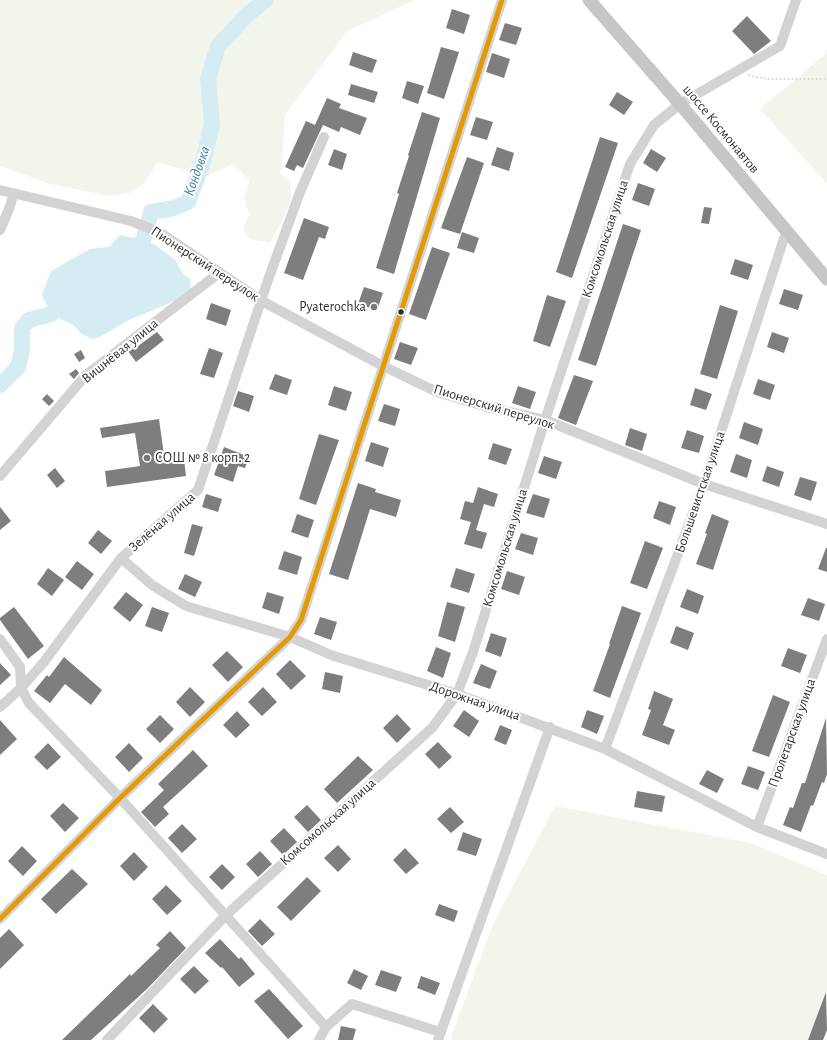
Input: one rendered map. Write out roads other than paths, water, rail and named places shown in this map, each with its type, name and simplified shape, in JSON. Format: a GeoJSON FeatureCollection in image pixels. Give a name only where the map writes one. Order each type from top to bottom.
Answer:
{"type":"FeatureCollection","features":[{"type":"Feature","properties":{"kind":"main road","name":"шоссе Космонавтов"},"geometry":{"type":"LineString","coordinates":[[589,0],[680,104],[827,279]]}},
{"type":"Feature","properties":{"kind":"street"},"geometry":{"type":"LineString","coordinates":[[0,919],[120,798],[290,638],[301,620],[502,0]]}},
{"type":"Feature","properties":{"kind":"street","name":"Комсомольская улица"},"geometry":{"type":"LineString","coordinates":[[107,1040],[225,916],[432,728],[457,694],[473,652],[545,420],[630,164],[654,125],[680,104],[780,46],[796,0]]}},
{"type":"Feature","properties":{"kind":"street","name":"Зелёная улица"},"geometry":{"type":"LineString","coordinates":[[0,708],[21,688],[44,662],[121,558],[198,490],[268,280],[300,192],[324,137]]}},
{"type":"Feature","properties":{"kind":"street","name":"Пионерский переулок"},"geometry":{"type":"LineString","coordinates":[[0,190],[131,221],[159,232],[262,301],[383,366],[437,392],[487,407],[545,420],[704,484],[827,524]]}},
{"type":"Feature","properties":{"kind":"street"},"geometry":{"type":"LineString","coordinates":[[0,230],[14,193]]}},
{"type":"Feature","properties":{"kind":"street","name":"Большевистская улица"},"geometry":{"type":"LineString","coordinates":[[605,749],[704,484],[786,232]]}},
{"type":"Feature","properties":{"kind":"street","name":"Вишнёвая улица"},"geometry":{"type":"LineString","coordinates":[[0,476],[86,375],[219,273]]}},
{"type":"Feature","properties":{"kind":"street","name":"Дорожная улица"},"geometry":{"type":"LineString","coordinates":[[121,558],[152,585],[186,606],[290,638],[331,655],[457,694],[550,727],[605,749],[757,827],[827,854]]}},
{"type":"Feature","properties":{"kind":"street"},"geometry":{"type":"LineString","coordinates":[[0,639],[20,667],[21,688],[29,703],[120,798],[326,1027]]}},
{"type":"Feature","properties":{"kind":"street","name":"Пролетарская улица"},"geometry":{"type":"LineString","coordinates":[[757,827],[827,639]]}},
{"type":"Feature","properties":{"kind":"street"},"geometry":{"type":"LineString","coordinates":[[319,1040],[326,1027],[352,1004],[439,1036],[550,727]]}},
{"type":"Feature","properties":{"kind":"water"},"geometry":{"type":"Polygon","coordinates":[[[120,235],[156,245],[175,260],[183,274],[190,279],[191,289],[189,295],[129,320],[100,337],[92,339],[80,333],[75,326],[51,314],[42,295],[51,271],[90,249],[109,247],[120,235]]]}},
{"type":"Feature","properties":{"kind":"waterway","name":"Кондовка"},"geometry":{"type":"LineString","coordinates":[[125,254],[143,242],[151,212],[174,208],[188,202],[203,162],[212,124],[208,79],[218,46],[247,15],[266,0]]}},
{"type":"Feature","properties":{"kind":"waterway","name":"Кондовка"},"geometry":{"type":"LineString","coordinates":[[0,385],[18,367],[22,351],[22,328],[29,320],[51,314],[67,300]]}},
{"type":"Feature","properties":{"kind":"place","name":"Pyaterochka"},"geometry":{"type":"Point","coordinates":[374,307]}},
{"type":"Feature","properties":{"kind":"place","name":"СОШ № 8 корп. 2"},"geometry":{"type":"Point","coordinates":[147,458]}}]}
